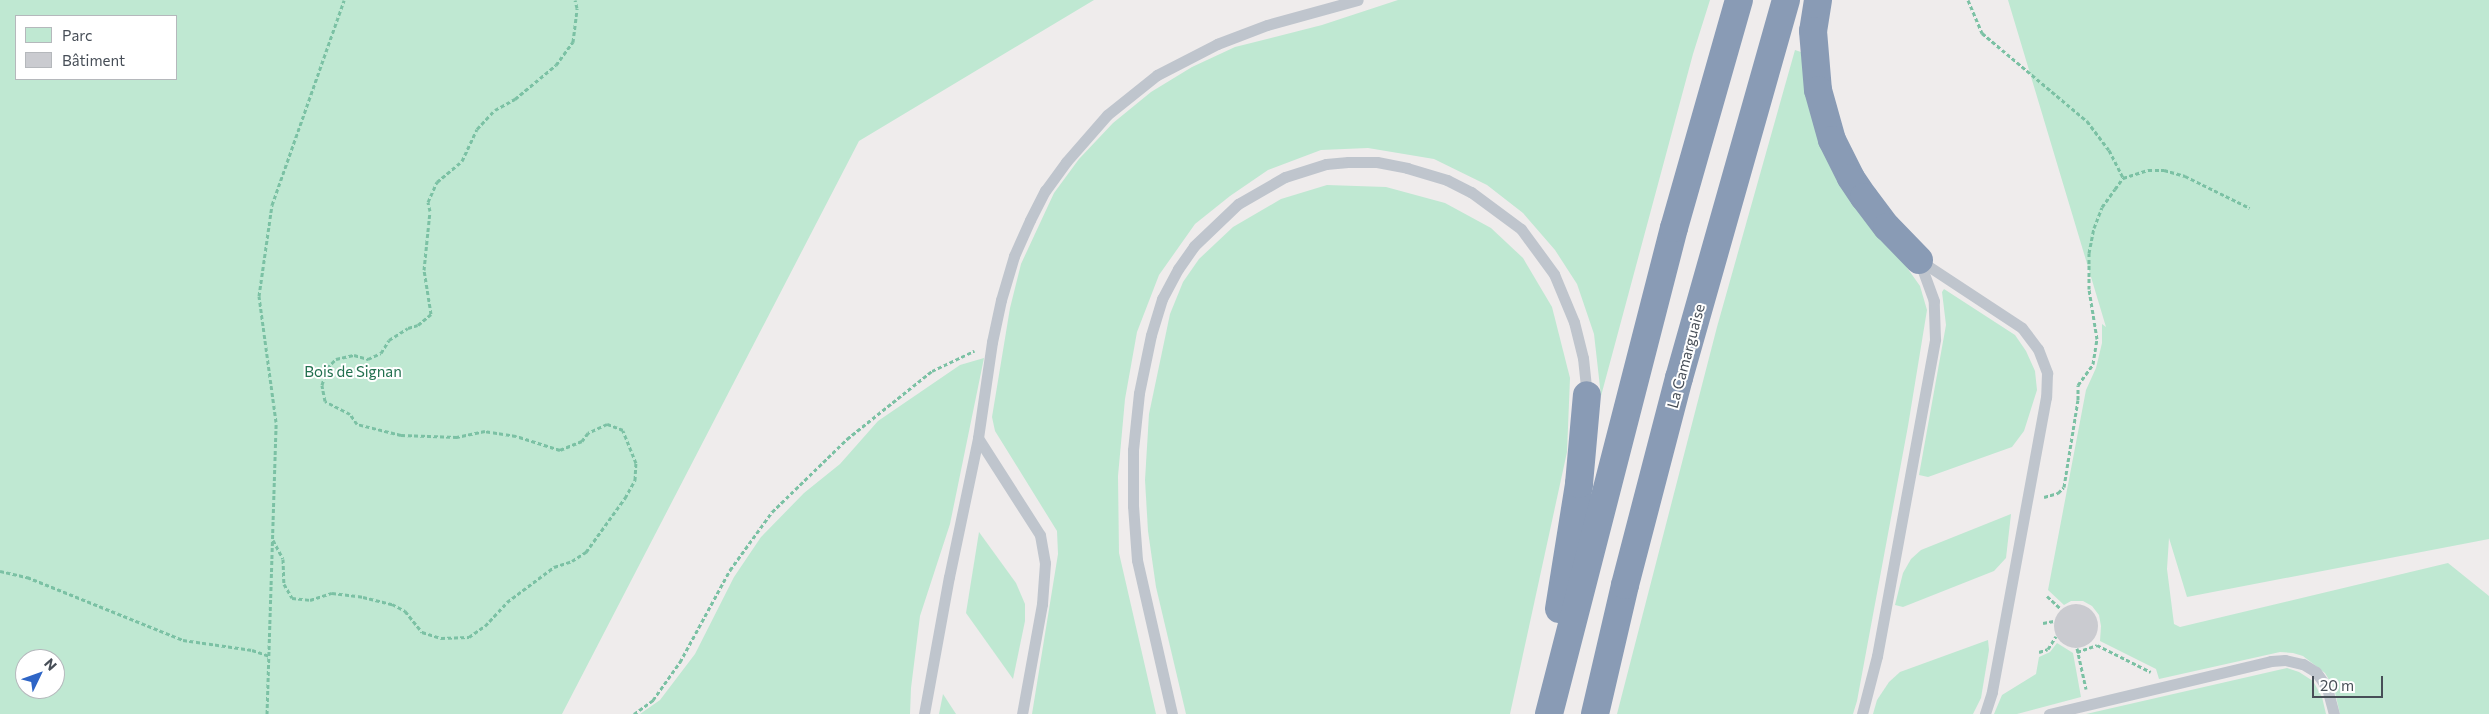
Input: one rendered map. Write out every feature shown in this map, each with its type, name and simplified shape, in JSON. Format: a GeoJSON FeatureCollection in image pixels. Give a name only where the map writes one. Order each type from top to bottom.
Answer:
{"type":"FeatureCollection","features":[{"type":"Feature","properties":{"kind":"highway"},"geometry":{"type":"LineString","coordinates":[[1549,714],[1674,228],[1739,0]]}},
{"type":"Feature","properties":{"kind":"highway","name":"La Camarguaise"},"geometry":{"type":"LineString","coordinates":[[1595,714],[1625,584],[1679,378],[1786,0]]}},
{"type":"Feature","properties":{"kind":"highway"},"geometry":{"type":"LineString","coordinates":[[1818,0],[1813,31],[1818,90],[1832,140],[1851,178],[1864,197],[1887,227],[1919,260]]}},
{"type":"Feature","properties":{"kind":"highway"},"geometry":{"type":"LineString","coordinates":[[1542,714],[1579,484],[1586,394]]}},
{"type":"Feature","properties":{"kind":"lane"},"geometry":{"type":"LineString","coordinates":[[924,714],[949,577],[978,438],[992,342],[1014,256],[1045,191],[1066,162],[1107,115],[1156,75],[1191,56],[1267,26],[1358,0]]}},
{"type":"Feature","properties":{"kind":"lane"},"geometry":{"type":"LineString","coordinates":[[1172,714],[1137,560],[1133,506],[1133,459],[1139,393],[1151,335],[1162,299],[1178,269],[1194,246],[1238,204],[1285,177],[1326,164],[1348,162],[1377,162],[1407,168],[1447,180],[1471,192],[1521,229],[1554,274],[1574,322],[1583,358],[1586,394]]}},
{"type":"Feature","properties":{"kind":"lane"},"geometry":{"type":"LineString","coordinates":[[1919,260],[2022,328],[2038,349],[2047,373],[2046,397],[2027,503],[1992,692],[1985,714]]}},
{"type":"Feature","properties":{"kind":"lane"},"geometry":{"type":"LineString","coordinates":[[1862,714],[1877,656],[1935,339],[1934,301],[1919,260]]}},
{"type":"Feature","properties":{"kind":"lane"},"geometry":{"type":"LineString","coordinates":[[978,438],[1040,535],[1045,563],[1042,604],[1022,714]]}},
{"type":"Feature","properties":{"kind":"lane"},"geometry":{"type":"LineString","coordinates":[[2049,714],[2271,661],[2293,660],[2311,668],[2322,678],[2328,688],[2334,714]]}},
{"type":"Feature","properties":{"kind":"path"},"geometry":{"type":"LineString","coordinates":[[267,714],[276,422],[259,296],[272,205],[344,0]]}},
{"type":"Feature","properties":{"kind":"path"},"geometry":{"type":"LineString","coordinates":[[273,540],[283,559],[284,584],[292,598],[310,600],[332,593],[363,597],[392,604],[405,611],[422,632],[441,638],[469,637],[485,626],[507,602],[554,568],[572,561],[586,552],[625,498],[635,480],[636,463],[623,430],[607,424],[588,433],[582,441],[560,450],[516,436],[484,430],[457,437],[402,434],[357,424],[350,414],[325,401],[322,386],[327,368],[336,359],[354,355],[368,359],[381,353],[389,340],[408,328],[418,325],[431,314],[424,270],[430,211],[428,202],[437,182],[462,161],[477,129],[495,110],[514,99],[556,65],[573,42],[577,8],[575,0]]}},
{"type":"Feature","properties":{"kind":"path"},"geometry":{"type":"LineString","coordinates":[[1968,0],[1982,33],[2088,121],[2109,150],[2123,178]]}},
{"type":"Feature","properties":{"kind":"path"},"geometry":{"type":"LineString","coordinates":[[2027,503],[2058,493],[2064,487],[2078,400],[2078,386],[2094,364],[2098,339],[2088,289],[2088,252],[2102,207],[2123,178],[2148,170],[2164,170],[2185,176],[2250,208]]}},
{"type":"Feature","properties":{"kind":"path"},"geometry":{"type":"LineString","coordinates":[[634,714],[653,700],[680,662],[730,570],[772,512],[847,439],[932,371],[992,342]]}},
{"type":"Feature","properties":{"kind":"path"},"geometry":{"type":"LineString","coordinates":[[0,571],[27,577],[183,640],[252,650],[269,656]]}},
{"type":"Feature","properties":{"kind":"path"},"geometry":{"type":"LineString","coordinates":[[2047,596],[2061,609]]}},
{"type":"Feature","properties":{"kind":"path"},"geometry":{"type":"LineString","coordinates":[[2043,623],[2054,621]]}},
{"type":"Feature","properties":{"kind":"path"},"geometry":{"type":"LineString","coordinates":[[2039,652],[2048,649],[2056,636]]}},
{"type":"Feature","properties":{"kind":"path"},"geometry":{"type":"LineString","coordinates":[[2090,705],[2077,650],[2097,645],[2153,672],[2157,688]]}},
{"type":"Feature","properties":{"kind":"green space","name":"Bois de Signan"},"geometry":{"type":"Polygon","coordinates":[[[0,0],[1094,0],[859,141],[562,714],[0,714],[0,0]]]}},
{"type":"Feature","properties":{"kind":"green space"},"geometry":{"type":"Polygon","coordinates":[[[1398,0],[1710,0],[1693,54],[1601,396],[1594,334],[1577,284],[1555,250],[1523,213],[1487,185],[1434,159],[1368,148],[1321,150],[1268,170],[1230,196],[1195,224],[1159,275],[1137,332],[1125,399],[1118,476],[1119,553],[1156,714],[1032,714],[1058,554],[1057,531],[995,431],[992,417],[1010,308],[1021,264],[1054,193],[1079,159],[1113,123],[1151,92],[1192,67],[1235,47],[1322,25],[1398,0]]]}},
{"type":"Feature","properties":{"kind":"green space"},"geometry":{"type":"Polygon","coordinates":[[[2008,0],[2489,0],[2489,539],[2187,597],[2169,538],[2167,569],[2174,624],[2180,627],[2448,563],[2489,596],[2489,714],[2340,714],[2334,688],[2325,673],[2303,656],[2293,653],[2280,652],[2159,679],[2156,669],[2100,641],[2101,626],[2099,615],[2092,606],[2083,601],[2071,601],[2064,605],[2048,590],[2086,390],[2096,368],[2102,343],[2102,324],[2106,327],[2008,0]]]}},
{"type":"Feature","properties":{"kind":"green space"},"geometry":{"type":"Polygon","coordinates":[[[1795,50],[1801,52],[1805,81],[1903,262],[1920,286],[1927,310],[1908,426],[1857,701],[1853,714],[1617,714],[1717,327],[1795,50]]]}},
{"type":"Feature","properties":{"kind":"green space"},"geometry":{"type":"Polygon","coordinates":[[[1327,185],[1386,187],[1445,203],[1491,228],[1523,258],[1552,307],[1570,378],[1567,452],[1510,714],[1186,714],[1156,587],[1148,531],[1145,480],[1149,414],[1170,314],[1183,282],[1199,259],[1233,227],[1281,199],[1327,185]]]}},
{"type":"Feature","properties":{"kind":"green space"},"geometry":{"type":"Polygon","coordinates":[[[1944,289],[2015,335],[2026,351],[2035,371],[2037,390],[2024,431],[2012,447],[1928,477],[1919,475],[1946,325],[1942,292],[1944,289]]]}},
{"type":"Feature","properties":{"kind":"green space"},"geometry":{"type":"Polygon","coordinates":[[[984,358],[950,524],[920,616],[911,688],[910,714],[640,714],[660,700],[695,654],[734,577],[761,537],[804,493],[840,464],[878,421],[960,365],[984,358]]]}},
{"type":"Feature","properties":{"kind":"green space"},"geometry":{"type":"Polygon","coordinates":[[[2011,514],[2006,558],[1994,571],[1903,607],[1895,605],[1903,573],[1911,559],[1921,550],[2011,514]]]}},
{"type":"Feature","properties":{"kind":"green space"},"geometry":{"type":"Polygon","coordinates":[[[979,532],[1016,583],[1025,604],[1025,621],[1013,679],[966,613],[979,532]]]}},
{"type":"Feature","properties":{"kind":"green space"},"geometry":{"type":"Polygon","coordinates":[[[1988,640],[1989,650],[1981,698],[1973,714],[1873,714],[1877,700],[1889,682],[1900,672],[1988,640]]]}},
{"type":"Feature","properties":{"kind":"green space"},"geometry":{"type":"Polygon","coordinates":[[[2057,643],[2073,653],[2081,697],[2017,714],[1994,714],[2002,695],[2036,674],[2039,657],[2050,652],[2057,643]]]}},
{"type":"Feature","properties":{"kind":"green space"},"geometry":{"type":"Polygon","coordinates":[[[2287,668],[2299,672],[2313,681],[2322,697],[2326,714],[2086,714],[2287,668]]]}},
{"type":"Feature","properties":{"kind":"green space"},"geometry":{"type":"Polygon","coordinates":[[[943,694],[956,714],[939,714],[943,694]]]}},
{"type":"Feature","properties":{"kind":"building"},"geometry":{"type":"Polygon","coordinates":[[[2080,604],[2092,610],[2097,617],[2097,635],[2092,642],[2085,647],[2072,648],[2064,645],[2057,638],[2054,622],[2057,614],[2064,607],[2080,604]]]}}]}
